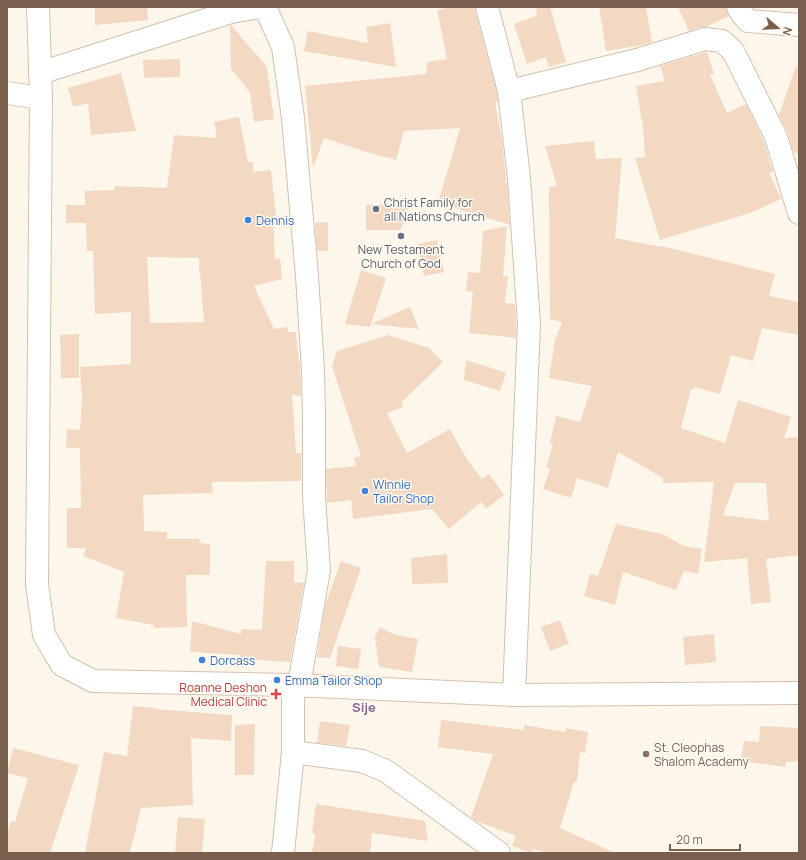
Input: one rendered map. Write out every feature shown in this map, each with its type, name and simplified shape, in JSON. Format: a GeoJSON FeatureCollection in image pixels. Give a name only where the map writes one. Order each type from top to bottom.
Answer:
{"type":"FeatureCollection","features":[{"type":"Feature","properties":{"kind":"street"},"geometry":{"type":"LineString","coordinates":[[38,7],[41,98],[37,584],[44,635],[62,665],[93,681],[296,685],[514,695],[799,693]]}},
{"type":"Feature","properties":{"kind":"street"},"geometry":{"type":"LineString","coordinates":[[40,73],[231,9],[260,7]]}},
{"type":"Feature","properties":{"kind":"street"},"geometry":{"type":"LineString","coordinates":[[265,7],[283,47],[293,118],[307,276],[313,370],[314,497],[319,570],[296,685],[293,752],[283,853]]}},
{"type":"Feature","properties":{"kind":"street"},"geometry":{"type":"LineString","coordinates":[[487,7],[509,91],[519,178],[529,324],[514,695]]}},
{"type":"Feature","properties":{"kind":"street"},"geometry":{"type":"LineString","coordinates":[[738,7],[748,22],[799,25]]}},
{"type":"Feature","properties":{"kind":"street"},"geometry":{"type":"LineString","coordinates":[[509,91],[637,60],[705,39],[722,41],[733,51],[776,137],[799,212]]}},
{"type":"Feature","properties":{"kind":"street"},"geometry":{"type":"LineString","coordinates":[[7,93],[41,98]]}},
{"type":"Feature","properties":{"kind":"street"},"geometry":{"type":"LineString","coordinates":[[293,752],[362,761],[386,771],[499,853]]}},
{"type":"Feature","properties":{"kind":"building"},"geometry":{"type":"Polygon","coordinates":[[[95,7],[147,7],[148,20],[95,25],[95,7]]]}},
{"type":"Feature","properties":{"kind":"building"},"geometry":{"type":"Polygon","coordinates":[[[453,7],[475,7],[497,93],[498,102],[495,102],[502,140],[510,225],[438,203],[460,128],[404,131],[396,160],[324,138],[313,168],[305,86],[426,74],[427,62],[447,59],[437,10],[453,7]]]}},
{"type":"Feature","properties":{"kind":"building"},"geometry":{"type":"Polygon","coordinates":[[[537,7],[550,7],[566,62],[549,67],[546,57],[527,64],[514,24],[536,16],[537,7]]]}},
{"type":"Feature","properties":{"kind":"building"},"geometry":{"type":"Polygon","coordinates":[[[599,7],[646,7],[652,42],[606,51],[599,7]]]}},
{"type":"Feature","properties":{"kind":"building"},"geometry":{"type":"Polygon","coordinates":[[[678,7],[726,7],[729,16],[706,27],[689,31],[678,7]]]}},
{"type":"Feature","properties":{"kind":"building"},"geometry":{"type":"Polygon","coordinates":[[[390,23],[396,67],[304,51],[308,31],[368,43],[366,27],[390,23]]]}},
{"type":"Feature","properties":{"kind":"building"},"geometry":{"type":"Polygon","coordinates":[[[231,25],[267,67],[274,119],[254,122],[250,92],[231,69],[231,25]]]}},
{"type":"Feature","properties":{"kind":"building"},"geometry":{"type":"Polygon","coordinates":[[[707,52],[714,74],[710,75],[727,113],[746,104],[764,142],[773,172],[769,173],[781,199],[750,213],[660,240],[635,158],[645,157],[643,128],[636,86],[665,81],[660,66],[707,52]]]}},
{"type":"Feature","properties":{"kind":"building"},"geometry":{"type":"Polygon","coordinates":[[[180,59],[180,77],[144,78],[143,60],[180,59]]]}},
{"type":"Feature","properties":{"kind":"building"},"geometry":{"type":"Polygon","coordinates":[[[796,66],[799,67],[799,155],[793,151],[788,133],[779,115],[796,66]]]}},
{"type":"Feature","properties":{"kind":"building"},"geometry":{"type":"Polygon","coordinates":[[[121,73],[136,131],[91,135],[88,103],[73,107],[68,88],[121,73]]]}},
{"type":"Feature","properties":{"kind":"building"},"geometry":{"type":"Polygon","coordinates":[[[239,117],[248,162],[253,162],[253,172],[271,170],[276,216],[273,216],[275,260],[280,258],[282,279],[254,286],[274,329],[287,327],[288,332],[296,332],[300,363],[301,397],[292,394],[296,453],[301,453],[301,481],[212,482],[213,493],[143,495],[144,531],[167,532],[167,539],[200,539],[199,543],[210,544],[210,575],[186,575],[187,627],[154,628],[154,625],[116,618],[124,572],[83,556],[86,548],[67,548],[67,508],[81,508],[80,448],[66,448],[67,429],[80,430],[82,399],[80,367],[131,364],[131,312],[95,314],[93,251],[87,251],[86,223],[66,223],[66,205],[85,205],[85,191],[115,190],[115,186],[167,188],[174,135],[217,138],[214,122],[239,117]],[[147,257],[150,323],[204,322],[199,258],[147,257]]]}},
{"type":"Feature","properties":{"kind":"building"},"geometry":{"type":"Polygon","coordinates":[[[594,141],[596,159],[622,158],[615,238],[662,246],[775,274],[769,296],[799,302],[799,335],[762,328],[753,361],[731,355],[720,394],[695,387],[694,390],[691,389],[681,428],[725,443],[738,400],[791,417],[784,438],[799,437],[799,555],[766,559],[771,602],[751,604],[747,558],[704,562],[714,482],[663,483],[663,478],[618,452],[608,488],[577,478],[571,498],[543,489],[550,469],[546,468],[553,444],[550,443],[556,416],[580,422],[592,386],[549,378],[555,340],[562,322],[550,319],[549,187],[557,186],[545,146],[594,141]],[[735,483],[723,515],[769,521],[766,483],[735,483]]]}},
{"type":"Feature","properties":{"kind":"building"},"geometry":{"type":"Polygon","coordinates":[[[366,205],[409,205],[401,230],[366,230],[366,205]]]}},
{"type":"Feature","properties":{"kind":"building"},"geometry":{"type":"Polygon","coordinates":[[[328,222],[328,251],[317,251],[315,223],[328,222]]]}},
{"type":"Feature","properties":{"kind":"building"},"geometry":{"type":"Polygon","coordinates":[[[507,226],[503,276],[508,276],[505,303],[515,304],[516,338],[469,333],[473,292],[466,291],[468,272],[480,273],[483,231],[507,226]]]}},
{"type":"Feature","properties":{"kind":"building"},"geometry":{"type":"Polygon","coordinates":[[[437,240],[444,272],[424,276],[418,244],[437,240]]]}},
{"type":"Feature","properties":{"kind":"building"},"geometry":{"type":"Polygon","coordinates":[[[361,270],[386,278],[370,327],[345,324],[361,270]]]}},
{"type":"Feature","properties":{"kind":"building"},"geometry":{"type":"Polygon","coordinates":[[[410,307],[419,329],[371,324],[410,307]]]}},
{"type":"Feature","properties":{"kind":"building"},"geometry":{"type":"Polygon","coordinates":[[[79,334],[79,378],[61,378],[60,335],[79,334]]]}},
{"type":"Feature","properties":{"kind":"building"},"geometry":{"type":"Polygon","coordinates":[[[388,335],[429,348],[443,362],[402,402],[403,407],[387,413],[407,453],[450,429],[468,461],[482,479],[489,474],[504,495],[486,509],[481,502],[449,529],[432,509],[353,519],[351,500],[327,503],[326,469],[356,466],[354,458],[361,456],[332,366],[337,351],[388,335]]]}},
{"type":"Feature","properties":{"kind":"building"},"geometry":{"type":"Polygon","coordinates":[[[466,360],[506,373],[500,391],[464,380],[466,360]]]}},
{"type":"Feature","properties":{"kind":"building"},"geometry":{"type":"Polygon","coordinates":[[[616,524],[662,534],[684,546],[702,549],[698,574],[684,571],[676,590],[623,572],[615,605],[584,596],[590,574],[598,576],[616,524]]]}},
{"type":"Feature","properties":{"kind":"building"},"geometry":{"type":"Polygon","coordinates":[[[447,554],[448,583],[412,584],[411,558],[447,554]]]}},
{"type":"Feature","properties":{"kind":"building"},"geometry":{"type":"Polygon","coordinates":[[[266,561],[294,561],[294,582],[304,583],[290,662],[240,659],[240,655],[190,652],[192,621],[241,634],[242,629],[262,630],[266,561]]]}},
{"type":"Feature","properties":{"kind":"building"},"geometry":{"type":"Polygon","coordinates":[[[341,561],[361,568],[330,658],[317,657],[325,606],[341,561]]]}},
{"type":"Feature","properties":{"kind":"building"},"geometry":{"type":"Polygon","coordinates":[[[560,620],[569,644],[550,651],[541,627],[560,620]]]}},
{"type":"Feature","properties":{"kind":"building"},"geometry":{"type":"Polygon","coordinates":[[[380,627],[395,635],[418,639],[412,672],[379,667],[375,637],[380,627]]]}},
{"type":"Feature","properties":{"kind":"building"},"geometry":{"type":"Polygon","coordinates":[[[714,634],[716,662],[685,665],[683,637],[714,634]]]}},
{"type":"Feature","properties":{"kind":"building"},"geometry":{"type":"Polygon","coordinates":[[[338,646],[361,649],[358,669],[336,666],[338,646]]]}},
{"type":"Feature","properties":{"kind":"building"},"geometry":{"type":"Polygon","coordinates":[[[133,706],[232,715],[231,741],[191,738],[193,805],[141,808],[130,853],[85,853],[104,752],[127,756],[133,706]]]}},
{"type":"Feature","properties":{"kind":"building"},"geometry":{"type":"Polygon","coordinates":[[[441,720],[524,730],[524,725],[565,732],[566,728],[588,732],[585,753],[580,752],[577,782],[574,782],[560,828],[615,853],[548,853],[533,849],[532,853],[512,846],[516,836],[476,821],[471,817],[493,754],[438,747],[441,720]]]}},
{"type":"Feature","properties":{"kind":"building"},"geometry":{"type":"Polygon","coordinates":[[[320,721],[350,725],[346,746],[317,743],[320,721]]]}},
{"type":"Feature","properties":{"kind":"building"},"geometry":{"type":"Polygon","coordinates":[[[255,724],[254,775],[235,775],[235,725],[255,724]]]}},
{"type":"Feature","properties":{"kind":"building"},"geometry":{"type":"Polygon","coordinates":[[[760,726],[799,728],[799,761],[786,762],[785,767],[741,761],[744,741],[759,742],[760,726]]]}},
{"type":"Feature","properties":{"kind":"building"},"geometry":{"type":"Polygon","coordinates":[[[13,748],[79,765],[50,853],[7,853],[7,835],[11,821],[15,822],[28,778],[7,773],[13,748]]]}},
{"type":"Feature","properties":{"kind":"building"},"geometry":{"type":"Polygon","coordinates":[[[316,804],[425,821],[428,841],[372,833],[370,853],[312,853],[315,834],[312,833],[316,804]]]}},
{"type":"Feature","properties":{"kind":"building"},"geometry":{"type":"Polygon","coordinates":[[[178,817],[205,819],[202,853],[175,853],[178,817]]]}},
{"type":"Feature","properties":{"kind":"place","name":"Christ Family for all Nations Church"},"geometry":{"type":"Point","coordinates":[376,209]}},
{"type":"Feature","properties":{"kind":"place","name":"Dennis"},"geometry":{"type":"Point","coordinates":[248,220]}},
{"type":"Feature","properties":{"kind":"place","name":"New Testament Church of God"},"geometry":{"type":"Point","coordinates":[401,236]}},
{"type":"Feature","properties":{"kind":"place","name":"Winnie Tailor Shop"},"geometry":{"type":"Point","coordinates":[365,491]}},
{"type":"Feature","properties":{"kind":"place","name":"Dorcass"},"geometry":{"type":"Point","coordinates":[202,660]}},
{"type":"Feature","properties":{"kind":"place","name":"Emma Tailor Shop"},"geometry":{"type":"Point","coordinates":[277,680]}},
{"type":"Feature","properties":{"kind":"place","name":"Roanne Deshon Medical Clinic"},"geometry":{"type":"Point","coordinates":[276,694]}},
{"type":"Feature","properties":{"kind":"place","name":"St. Cleophas Shalom Academy"},"geometry":{"type":"Point","coordinates":[646,754]}},
{"type":"Feature","properties":{"kind":"district","name":"Sije"},"geometry":{"type":"Point","coordinates":[364,707]}}]}
